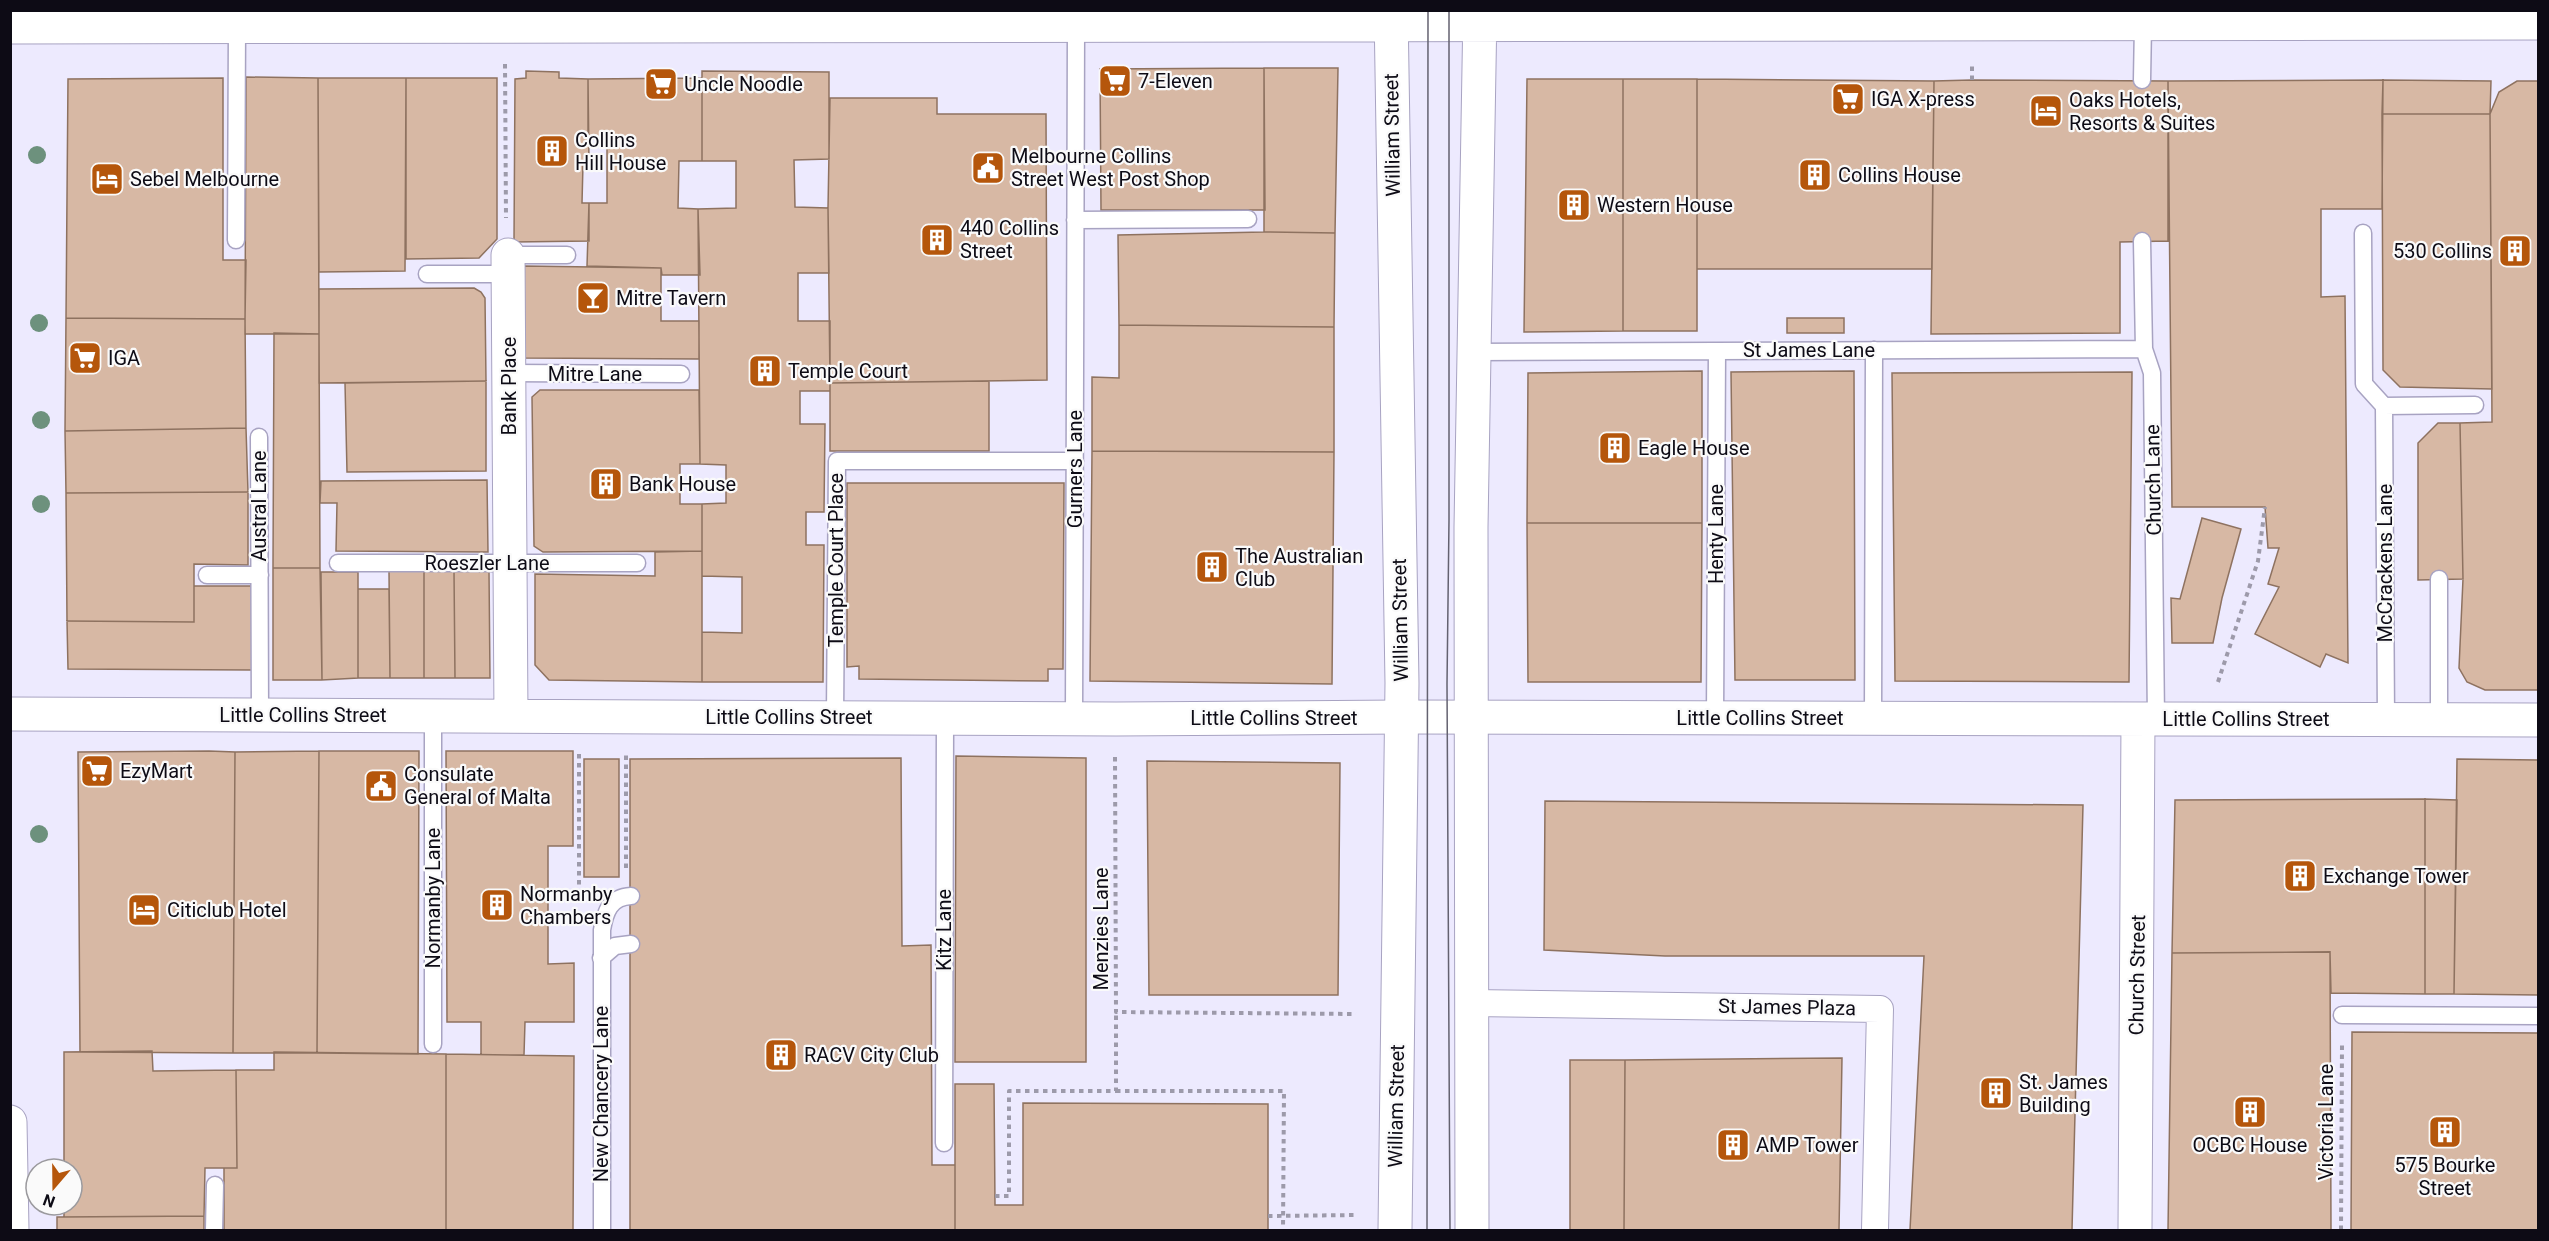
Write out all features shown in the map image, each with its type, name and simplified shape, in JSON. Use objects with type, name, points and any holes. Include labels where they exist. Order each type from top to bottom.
[{"type":"street","points":[[10,27],[1076,25],[1391,17],[2143,24],[2538,23]]},
{"type":"street","name":"William Street","points":[[1391,17],[1401,717],[1395,1230]]},
{"type":"street","points":[[1472,1230],[1471,718],[1479,17]]},
{"type":"street","name":"Bank Place","points":[[508,264],[511,716]]},
{"type":"street","name":"Little Collins Street","points":[[10,714],[2538,720]]},
{"type":"street","name":"Church Street","points":[[2135,1230],[2147,719]]},
{"type":"street","name":"St James Plaza","points":[[1472,1003],[1880,1009],[1875,1230]]},
{"type":"street","points":[[10,1122],[12,1230]]},
{"type":"lane","points":[[2142,81],[2143,24]]},
{"type":"lane","name":"Gurners Lane","points":[[1074,718],[1076,25]]},
{"type":"lane","points":[[236,240],[237,27]]},
{"type":"lane","points":[[1075,220],[1248,219]]},
{"type":"lane","points":[[2363,233],[2364,384],[2384,406],[2475,405]]},
{"type":"lane","name":"Church Lane","points":[[2142,242],[2144,349],[2152,373],[2147,719]]},
{"type":"lane","points":[[428,274],[567,255]]},
{"type":"lane","name":"St James Lane","points":[[1474,352],[2144,349]]},
{"type":"lane","points":[[1873,719],[1874,350]]},
{"type":"lane","name":"Henty Lane","points":[[1715,718],[1717,351]]},
{"type":"lane","name":"Mitre Lane","points":[[509,374],[681,374]]},
{"type":"lane","name":"McCrackens Lane","points":[[2384,406],[2386,720]]},
{"type":"lane","name":"Austral Lane","points":[[259,437],[260,715]]},
{"type":"lane","name":"Temple Court Place","points":[[835,717],[837,461],[1075,461]]},
{"type":"lane","name":"Roeszler Lane","points":[[338,563],[637,563]]},
{"type":"lane","name":"Austral Lane","points":[[207,575],[260,575]]},
{"type":"lane","points":[[2439,579],[2439,720]]},
{"type":"lane","name":"Normanby Lane","points":[[433,716],[433,1044]]},
{"type":"lane","name":"Kitz Lane","points":[[944,1143],[945,718]]},
{"type":"lane","name":"New Chancery Lane","points":[[602,1230],[602,930],[608,907],[615,901],[632,896]]},
{"type":"lane","points":[[601,958],[615,946],[631,944]]},
{"type":"lane","points":[[2342,1015],[2538,1016]]},
{"type":"lane","points":[[214,1230],[215,1185]]},
{"type":"path","points":[[505,56],[508,264]]},
{"type":"path","points":[[1972,61],[1972,80]]},
{"type":"path","points":[[2217,683],[2258,561],[2265,507]]},
{"type":"path","name":"Menzies Lane","points":[[1116,750],[1116,1012],[1356,1014]]},
{"type":"path","points":[[626,754],[626,878]]},
{"type":"path","points":[[1116,1012],[1116,1091]]},
{"type":"path","name":"Victoria Lane","points":[[2341,1230],[2342,1015]]},
{"type":"path","points":[[995,1196],[1009,1196],[1010,1091],[1284,1091],[1283,1230]]},
{"type":"path","points":[[1268,1216],[1356,1215]]},
{"type":"building","points":[[1264,68],[1338,68],[1335,233],[1264,232]]},
{"type":"building","points":[[1264,68],[1265,210],[1101,210],[1100,69]]},
{"type":"building","name":"Collins Hill House","points":[[526,71],[559,72],[559,78],[588,79],[589,163],[583,164],[582,203],[589,203],[589,241],[514,242],[515,79],[526,78]]},
{"type":"building","name":"Temple Court","points":[[702,71],[829,72],[829,159],[794,160],[795,207],[828,208],[829,273],[798,273],[798,321],[830,321],[830,391],[800,391],[800,424],[825,424],[824,512],[806,512],[806,545],[824,545],[823,682],[702,682],[702,632],[742,633],[742,577],[702,576],[702,504],[726,503],[726,465],[700,464],[698,209],[736,208],[736,161],[702,161]]},
{"type":"building","points":[[246,77],[318,78],[319,334],[245,334]]},
{"type":"building","points":[[223,78],[223,260],[246,260],[245,319],[66,318],[68,79]]},
{"type":"building","points":[[318,78],[406,78],[405,271],[319,272]]},
{"type":"building","points":[[406,78],[497,78],[497,239],[479,258],[406,259]]},
{"type":"building","points":[[702,78],[702,161],[679,161],[678,208],[698,209],[700,275],[662,275],[661,268],[587,266],[589,203],[607,203],[607,139],[588,139],[588,79]]},
{"type":"building","name":"Western House","points":[[1527,79],[1623,79],[1623,331],[1524,332]]},
{"type":"building","points":[[1623,79],[1697,79],[1697,331],[1623,331]]},
{"type":"building","name":"Collins House","points":[[1697,79],[1934,81],[1932,269],[1697,269]]},
{"type":"building","points":[[2383,80],[2382,209],[2321,209],[2321,297],[2345,296],[2348,663],[2326,654],[2320,667],[2255,634],[2279,587],[2268,584],[2279,548],[2268,548],[2265,507],[2172,507],[2168,81]]},
{"type":"building","points":[[2383,80],[2491,81],[2490,114],[2382,114]]},
{"type":"building","points":[[1934,81],[2168,81],[2168,241],[2120,242],[2120,333],[1931,334]]},
{"type":"building","name":"530 Collins","points":[[2517,81],[2538,81],[2538,690],[2485,690],[2467,682],[2459,668],[2463,579],[2460,423],[2492,422],[2490,114],[2499,92]]},
{"type":"building","name":"440 Collins Street","points":[[830,98],[937,98],[937,114],[1046,114],[1047,380],[830,383],[828,208]]},
{"type":"building","points":[[2382,114],[2490,114],[2492,389],[2400,387],[2383,370]]},
{"type":"building","points":[[1335,233],[1334,327],[1119,325],[1118,235]]},
{"type":"building","name":"Mitre Tavern","points":[[524,266],[661,268],[661,321],[699,321],[699,359],[525,358]]},
{"type":"building","points":[[474,288],[485,298],[486,381],[319,383],[319,289]]},
{"type":"building","points":[[66,318],[245,319],[246,428],[65,431]]},
{"type":"building","points":[[1787,318],[1844,318],[1844,333],[1787,333]]},
{"type":"building","points":[[1119,325],[1334,327],[1334,452],[1092,451],[1092,377],[1119,378]]},
{"type":"building","points":[[274,333],[319,334],[320,568],[273,568]]},
{"type":"building","name":"Eagle House","points":[[1702,371],[1702,523],[1527,523],[1528,373]]},
{"type":"building","points":[[1854,371],[1855,680],[1735,680],[1731,372]]},
{"type":"building","points":[[2132,372],[2129,682],[1895,681],[1892,373]]},
{"type":"building","points":[[486,381],[486,471],[347,472],[345,383]]},
{"type":"building","points":[[989,381],[989,451],[830,451],[830,383]]},
{"type":"building","name":"Bank House","points":[[540,390],[699,390],[700,464],[680,464],[680,504],[702,504],[702,551],[543,552],[534,546],[532,397]]},
{"type":"building","points":[[2438,423],[2460,423],[2463,579],[2418,580],[2418,443]]},
{"type":"building","points":[[246,428],[248,492],[66,493],[65,431]]},
{"type":"building","name":"The Australian Club","points":[[1092,451],[1334,452],[1332,684],[1090,681]]},
{"type":"building","points":[[487,480],[488,552],[336,551],[337,503],[320,503],[321,481]]},
{"type":"building","points":[[847,483],[1064,483],[1063,669],[1048,669],[1048,681],[859,679],[859,666],[847,667]]},
{"type":"building","points":[[248,492],[248,565],[194,564],[194,622],[67,621],[66,493]]},
{"type":"building","points":[[2202,518],[2241,529],[2222,598],[2213,643],[2172,643],[2171,598],[2180,599]]},
{"type":"building","points":[[1527,523],[1702,523],[1701,682],[1528,682]]},
{"type":"building","points":[[702,551],[702,682],[549,680],[535,665],[535,574],[655,576],[655,552]]},
{"type":"building","points":[[273,568],[320,568],[322,680],[273,680]]},
{"type":"building","points":[[389,571],[424,571],[424,678],[390,678]]},
{"type":"building","points":[[424,571],[454,571],[455,678],[424,678]]},
{"type":"building","points":[[454,571],[489,571],[490,678],[455,678]]},
{"type":"building","points":[[321,572],[358,572],[358,678],[322,680]]},
{"type":"building","points":[[194,586],[252,586],[252,670],[68,669],[67,621],[194,622]]},
{"type":"building","points":[[358,589],[389,589],[390,678],[358,678]]},
{"type":"building","points":[[319,751],[419,751],[418,1054],[317,1053]]},
{"type":"building","points":[[319,751],[317,1053],[233,1053],[235,752]]},
{"type":"building","name":"Normanby Chambers","points":[[446,751],[573,751],[573,846],[548,846],[548,964],[574,963],[574,1022],[525,1022],[524,1055],[481,1055],[481,1022],[447,1022]]},
{"type":"building","points":[[78,752],[235,752],[233,1053],[80,1052]]},
{"type":"building","points":[[956,756],[1086,758],[1086,1062],[955,1062]]},
{"type":"building","name":"RACV City Club","points":[[901,758],[902,946],[931,945],[932,1165],[955,1165],[955,1230],[630,1230],[630,759]]},
{"type":"building","points":[[584,759],[619,759],[619,877],[584,877]]},
{"type":"building","points":[[2457,759],[2538,760],[2538,995],[2454,994]]},
{"type":"building","points":[[1147,761],[1340,763],[1338,995],[1149,995]]},
{"type":"building","name":"Exchange Tower","points":[[2425,799],[2425,994],[2331,993],[2330,952],[2172,953],[2175,800]]},
{"type":"building","points":[[2425,799],[2457,800],[2454,994],[2425,994]]},
{"type":"building","name":"St. James Building","points":[[1545,801],[2083,805],[2072,1230],[1910,1230],[1924,956],[1665,956],[1544,950]]},
{"type":"building","name":"OCBC House","points":[[2330,952],[2331,1230],[2168,1230],[2172,953]]},
{"type":"building","name":"575 Bourke Street","points":[[2352,1032],[2538,1033],[2538,1230],[2351,1230]]},
{"type":"building","points":[[152,1051],[153,1071],[236,1070],[237,1168],[205,1168],[204,1216],[84,1217],[84,1157],[64,1157],[64,1052]]},
{"type":"building","points":[[274,1052],[446,1054],[446,1230],[224,1230],[224,1168],[237,1168],[236,1070],[274,1070]]},
{"type":"building","points":[[446,1054],[574,1056],[573,1230],[446,1230]]},
{"type":"building","name":"AMP Tower","points":[[1842,1058],[1839,1230],[1624,1230],[1625,1060]]},
{"type":"building","points":[[1570,1060],[1625,1060],[1624,1230],[1570,1230]]},
{"type":"building","points":[[955,1084],[994,1084],[995,1205],[1023,1205],[1023,1103],[1268,1104],[1268,1230],[955,1230]]},
{"type":"building","points":[[204,1216],[204,1230],[57,1230],[57,1217]]},
{"type":"tram line","points":[[1427,1230],[1428,10]]},
{"type":"tram line","points":[[1449,10],[1447,684],[1450,1230]]},
{"type":"place","name":"7-Eleven","points":[[1115,81]]},
{"type":"place","name":"Uncle Noodle","points":[[661,84]]},
{"type":"place","name":"IGA X-press","points":[[1848,99]]},
{"type":"place","name":"Oaks Hotels, Resorts & Suites","points":[[2046,111]]},
{"type":"place","name":"Collins Hill House","points":[[552,151]]},
{"type":"place","name":"Melbourne Collins Street West Post Shop","points":[[988,168]]},
{"type":"place","name":"Collins House","points":[[1815,175]]},
{"type":"place","name":"Sebel Melbourne","points":[[107,179]]},
{"type":"place","name":"Western House","points":[[1574,205]]},
{"type":"place","name":"440 Collins Street","points":[[937,240]]},
{"type":"place","name":"530 Collins","points":[[2515,251]]},
{"type":"place","name":"Mitre Tavern","points":[[593,298]]},
{"type":"place","name":"IGA","points":[[85,358]]},
{"type":"place","name":"Temple Court","points":[[765,371]]},
{"type":"place","name":"Eagle House","points":[[1615,448]]},
{"type":"place","name":"Bank House","points":[[606,484]]},
{"type":"place","name":"The Australian Club","points":[[1212,567]]},
{"type":"place","name":"EzyMart","points":[[97,771]]},
{"type":"place","name":"Consulate General of Malta","points":[[381,786]]},
{"type":"place","name":"Exchange Tower","points":[[2300,876]]},
{"type":"place","name":"Normanby Chambers","points":[[497,905]]},
{"type":"place","name":"Citiclub Hotel","points":[[144,910]]},
{"type":"place","name":"RACV City Club","points":[[781,1055]]},
{"type":"place","name":"St. James Building","points":[[1996,1093]]},
{"type":"place","name":"OCBC House","points":[[2250,1112]]},
{"type":"place","name":"575 Bourke Street","points":[[2445,1132]]},
{"type":"place","name":"AMP Tower","points":[[1733,1145]]}]
